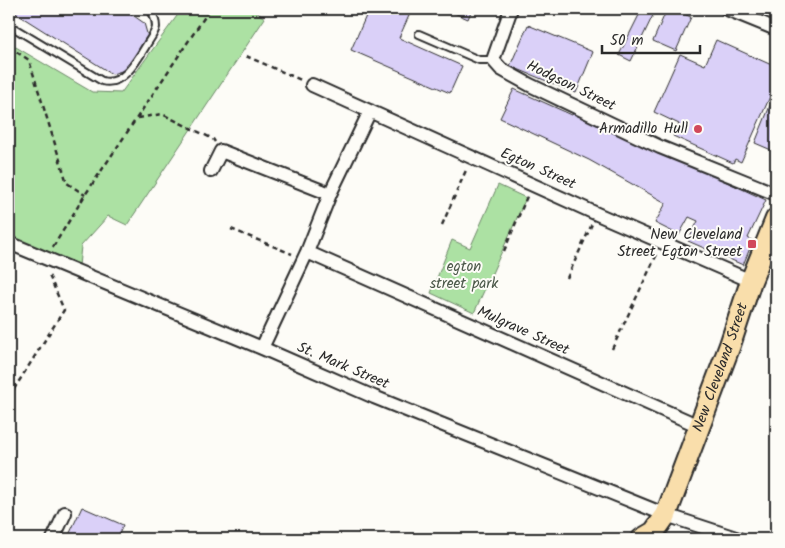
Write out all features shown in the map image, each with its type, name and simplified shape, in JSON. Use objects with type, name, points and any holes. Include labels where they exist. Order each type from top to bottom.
[{"type":"main road","name":"New Cleveland Street","points":[[642,539],[654,532],[666,515],[776,220]]},
{"type":"street","points":[[493,60],[511,9]]},
{"type":"street","points":[[727,9],[776,30]]},
{"type":"street","name":"Hodgson Street","points":[[493,60],[501,69],[530,85],[660,147],[776,194]]},
{"type":"street","name":"Egton Street","points":[[312,85],[597,214],[752,281]]},
{"type":"street","points":[[262,348],[305,256],[330,194],[370,111]]},
{"type":"street","points":[[211,171],[221,151],[330,194]]},
{"type":"street","name":"St. Mark Street","points":[[9,246],[46,259],[262,348],[374,397],[666,515],[707,534],[739,539]]},
{"type":"street","name":"Mulgrave Street","points":[[305,256],[699,426]]},
{"type":"street","points":[[53,539],[65,514]]},
{"type":"lane","points":[[9,25],[107,83],[119,78],[130,70],[154,32],[156,22],[150,9]]},
{"type":"lane","points":[[419,34],[479,60],[493,60]]},
{"type":"path","points":[[9,397],[64,310],[46,269],[46,259],[85,195],[210,9]]},
{"type":"path","points":[[9,47],[29,60],[68,183],[85,195]]},
{"type":"path","points":[[246,56],[312,85]]},
{"type":"path","points":[[136,119],[162,114],[213,139],[221,151]]},
{"type":"path","points":[[442,225],[472,158]]},
{"type":"path","points":[[504,250],[533,184]]},
{"type":"path","points":[[567,278],[597,214]]},
{"type":"path","points":[[230,229],[305,256]]},
{"type":"path","points":[[612,349],[663,241]]},
{"type":"green space","points":[[182,9],[251,9],[265,18],[127,225],[108,216],[81,246],[78,276],[9,246],[9,43],[92,92],[121,93]]},
{"type":"green space","name":"egton street park","points":[[498,185],[526,198],[474,313],[431,293],[452,240],[470,248]]},
{"type":"building","points":[[9,9],[124,9],[144,23],[148,37],[128,69],[112,74]]},
{"type":"building","points":[[369,9],[412,9],[399,38],[462,66],[450,93],[351,50]]},
{"type":"building","points":[[445,9],[472,9],[468,19]]},
{"type":"building","points":[[642,9],[656,9],[631,61],[619,55]]},
{"type":"building","points":[[667,9],[672,9],[691,17],[676,51],[653,41]]},
{"type":"building","points":[[528,25],[593,52],[576,93],[510,66]]},
{"type":"building","points":[[716,40],[776,67],[776,83],[741,162],[735,159],[733,163],[673,136],[679,124],[654,112],[680,54],[705,65]]},
{"type":"building","points":[[514,89],[572,115],[574,112],[766,200],[748,238],[753,241],[743,265],[688,241],[698,221],[689,217],[679,235],[655,223],[666,203],[589,160],[500,118]]},
{"type":"building","points":[[776,91],[776,152],[755,143]]},
{"type":"building","points":[[82,507],[123,525],[117,539],[78,539],[69,535]]},
{"type":"place","name":"Armadillo Hull","points":[[698,129]]},
{"type":"place","name":"New Cleveland Street Egton Street","points":[[752,244]]}]
